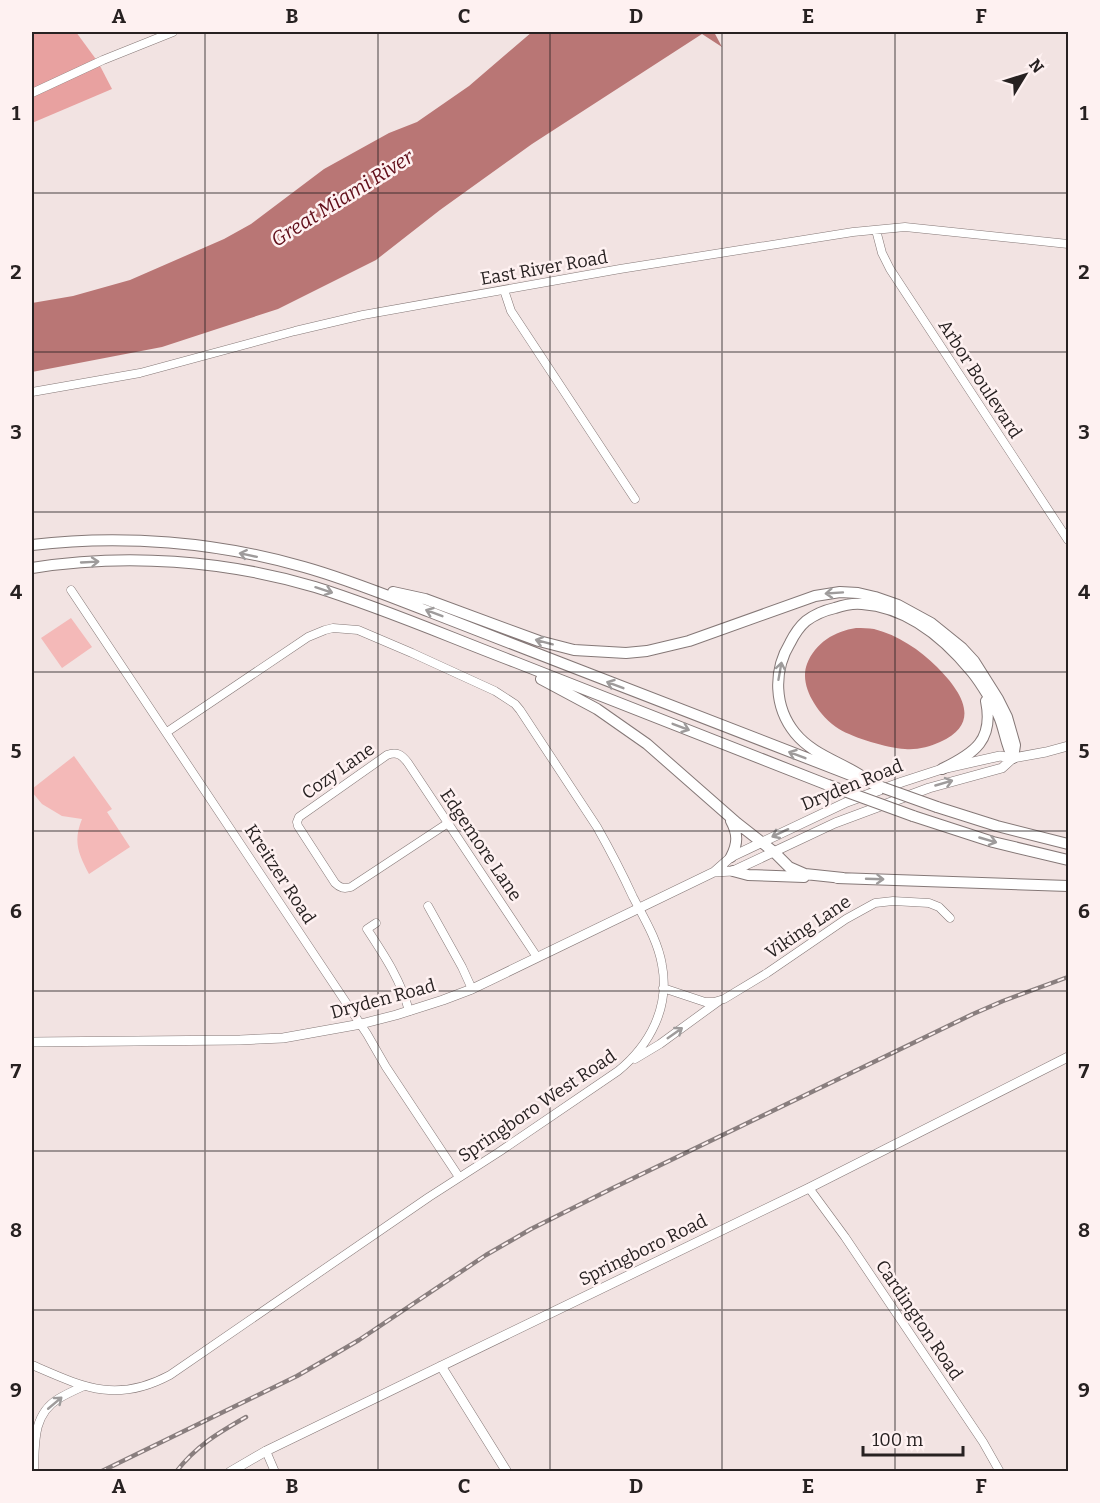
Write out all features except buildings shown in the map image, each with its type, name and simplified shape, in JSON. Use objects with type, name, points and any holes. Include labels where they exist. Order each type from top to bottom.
[{"type":"highway","points":[[32,544],[82,540],[133,540],[233,551],[304,567],[360,585],[884,788],[998,826],[1068,844]]},
{"type":"highway","points":[[32,568],[126,560],[187,563],[246,571],[313,587],[490,652],[828,785],[913,816],[993,842],[1068,860]]},
{"type":"highway","points":[[360,585],[424,599],[539,641],[574,650],[626,653],[647,651],[689,641],[822,594],[858,593],[875,597],[898,604],[931,622],[974,661],[998,699],[1006,717],[1015,745],[1013,758]]},
{"type":"highway","points":[[855,775],[811,748],[795,732],[784,713],[778,684],[779,668],[788,646],[806,621],[827,610],[846,605],[861,604],[898,613],[923,626],[939,638],[974,674],[1000,718],[1013,758]]},
{"type":"highway","points":[[490,652],[597,709],[647,744],[774,852],[785,864],[799,872],[843,878]]},
{"type":"highway","points":[[942,768],[967,756],[982,740],[988,727],[989,715],[983,689]]},
{"type":"highway","points":[[722,809],[736,834],[736,846],[731,856]]},
{"type":"highway","points":[[732,871],[748,875],[1068,886]]},
{"type":"main road","name":"Dryden Road","points":[[32,1042],[283,1038],[361,1024],[409,1011],[472,989],[714,872],[731,856],[847,802],[942,768],[1000,756],[1013,758],[1068,746]]},
{"type":"main road","name":"Dryden Road","points":[[714,872],[732,871],[835,824],[929,788],[1002,768],[1013,758]]},
{"type":"main road","name":"Springboro Road","points":[[230,1472],[266,1451],[809,1188],[1068,1056]]},
{"type":"main road","points":[[441,1366],[507,1472]]},
{"type":"street","points":[[32,93],[103,60],[173,32]]},
{"type":"street","name":"East River Road","points":[[32,392],[140,373],[330,322],[620,269],[896,227],[1068,244]]},
{"type":"street","name":"Arbor Boulevard","points":[[876,230],[882,253],[890,269],[1068,540]]},
{"type":"street","points":[[504,290],[512,311],[635,499]]},
{"type":"street","name":"Kreitzer Road","points":[[71,590],[361,1024],[459,1177]]},
{"type":"street","name":"Springboro West Road","points":[[32,1365],[100,1390],[127,1390],[147,1385],[170,1375],[628,1062],[643,1047],[656,1024],[662,1004],[662,963],[653,937],[597,827],[520,710],[495,691],[358,630],[333,628],[308,637],[167,732]]},
{"type":"street","name":"Cozy Lane","points":[[397,753],[387,754],[298,819],[297,826],[335,883],[338,886],[351,887],[448,823]]},
{"type":"street","name":"Edgemore Lane","points":[[397,753],[408,763],[537,957]]},
{"type":"street","name":"Viking Lane","points":[[628,1062],[660,1044],[720,1001],[767,973],[849,917],[875,903],[893,901],[929,903],[939,907],[950,918]]},
{"type":"street","points":[[428,906],[472,989]]},
{"type":"street","points":[[376,923],[367,929],[395,974],[409,1011]]},
{"type":"street","points":[[663,988],[705,1002],[720,1001]]},
{"type":"street","name":"Cardington Road","points":[[809,1188],[905,1325],[983,1442],[1000,1472]]},
{"type":"street","points":[[34,1472],[35,1436],[41,1416],[57,1399],[84,1386]]},
{"type":"street","points":[[266,1451],[275,1472]]},
{"type":"shaded area","points":[[32,32],[76,32],[98,62],[112,89],[32,123]]},
{"type":"shaded area","points":[[71,618],[92,647],[62,668],[41,638]]},
{"type":"shaded area","points":[[74,756],[112,809],[107,812],[130,847],[89,874],[77,841],[82,819],[62,816],[42,804],[32,792],[32,789]]},
{"type":"water","name":"Great Miami River","points":[[532,32],[714,32],[722,47],[702,34],[532,144],[440,210],[376,260],[278,309],[162,347],[32,372],[32,303],[73,296],[130,280],[224,239],[251,224],[324,169],[389,133],[417,122],[469,86]]},
{"type":"water","points":[[856,628],[874,629],[900,639],[923,655],[946,676],[964,706],[961,726],[953,734],[927,747],[898,748],[853,736],[825,718],[807,689],[805,674],[807,664],[820,644],[833,635]]},
{"type":"railway","points":[[100,1472],[297,1376],[359,1340],[486,1255],[531,1229],[973,1014],[1068,977]]},
{"type":"railway","points":[[176,1472],[208,1441],[246,1417]]}]
